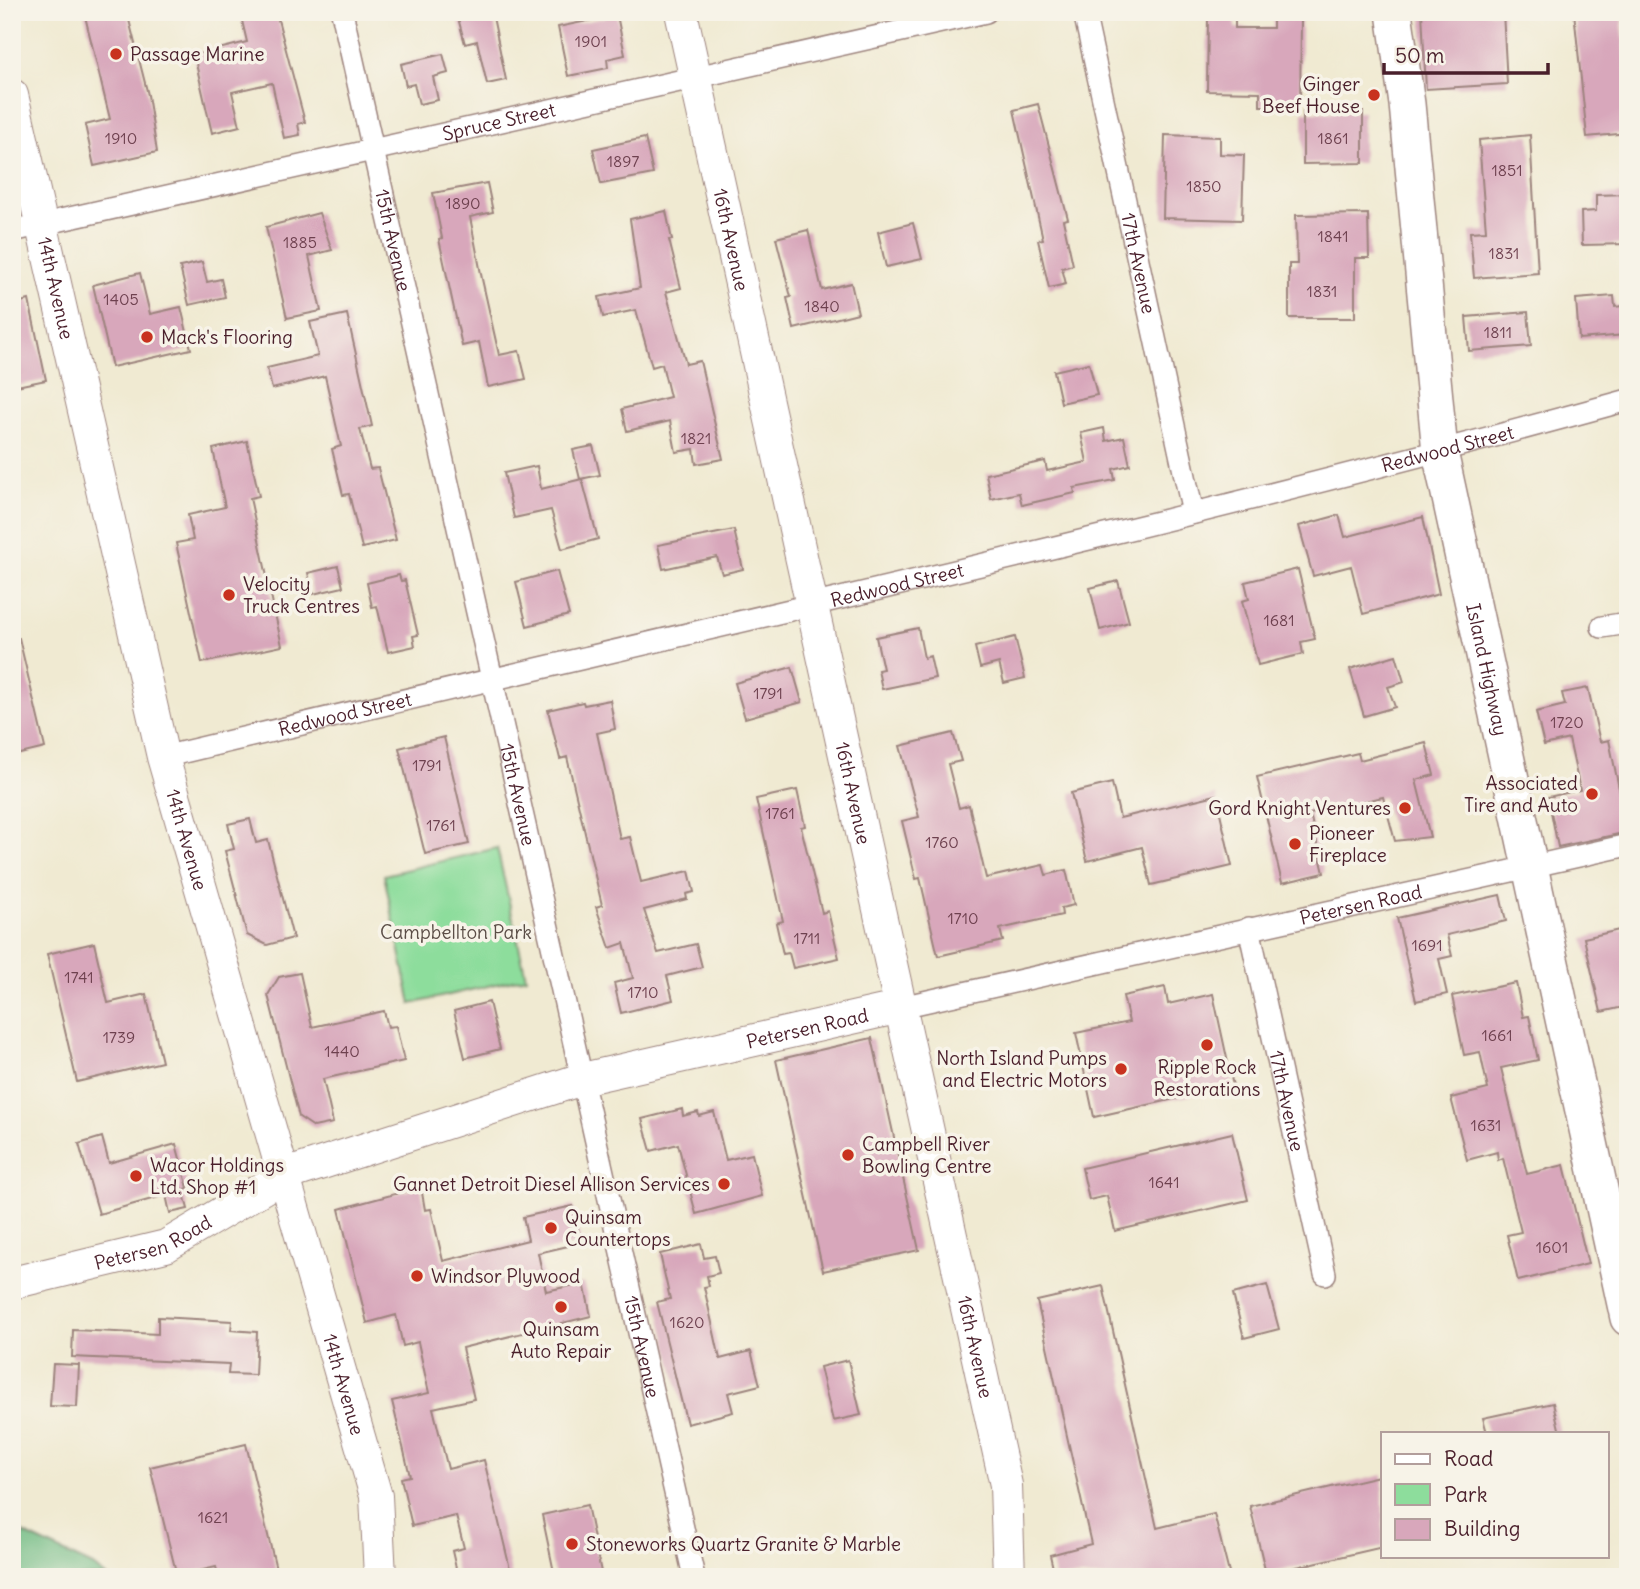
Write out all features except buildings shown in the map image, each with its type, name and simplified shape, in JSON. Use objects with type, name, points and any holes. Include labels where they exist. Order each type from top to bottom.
[{"type":"main road","name":"Island Highway","points":[[1394,12],[1407,104],[1440,452],[1527,866],[1628,1318]]},
{"type":"street","name":"15th Avenue","points":[[342,12],[694,1577]]},
{"type":"street","name":"16th Avenue","points":[[681,12],[1006,1485],[1009,1577]]},
{"type":"street","name":"Spruce Street","points":[[27,228],[986,12]]},
{"type":"street","name":"17th Avenue","points":[[1084,12],[1193,513]]},
{"type":"street","name":"14th Avenue","points":[[12,95],[27,228],[163,757],[376,1496],[380,1577]]},
{"type":"street","name":"Redwood Street","points":[[163,757],[1193,513],[1440,452],[1628,400]]},
{"type":"street","points":[[1602,627],[1628,624]]},
{"type":"street","name":"Petersen Road","points":[[12,1283],[166,1246],[285,1175],[582,1079],[1628,845]]},
{"type":"street","name":"17th Avenue","points":[[1248,928],[1325,1274]]},
{"type":"green space","name":"Campbellton Park","points":[[497,848],[526,977],[411,1004],[384,875]]},
{"type":"green space","points":[[12,1528],[93,1566],[107,1577],[12,1577]]},
{"type":"place","name":"Passage Marine","points":[[116,54]]},
{"type":"place","name":"Ginger Beef House","points":[[1374,95]]},
{"type":"place","name":"Mack's Flooring","points":[[147,337]]},
{"type":"place","name":"Velocity Truck Centres","points":[[229,595]]},
{"type":"place","name":"Associated Tire and Auto","points":[[1592,794]]},
{"type":"place","name":"Gord Knight Ventures","points":[[1405,808]]},
{"type":"place","name":"Pioneer Fireplace","points":[[1295,844]]},
{"type":"place","name":"Ripple Rock Restorations","points":[[1207,1045]]},
{"type":"place","name":"North Island Pumps and Electric Motors","points":[[1121,1069]]},
{"type":"place","name":"Campbell River Bowling Centre","points":[[848,1155]]},
{"type":"place","name":"Wacor Holdings Ltd. Shop #1","points":[[136,1176]]},
{"type":"place","name":"Gannet Detroit Diesel Allison Services","points":[[724,1184]]},
{"type":"place","name":"Quinsam Countertops","points":[[551,1228]]},
{"type":"place","name":"Windsor Plywood","points":[[417,1276]]},
{"type":"place","name":"Quinsam Auto Repair","points":[[561,1307]]},
{"type":"place","name":"Stoneworks Quartz Granite & Marble","points":[[572,1544]]}]
